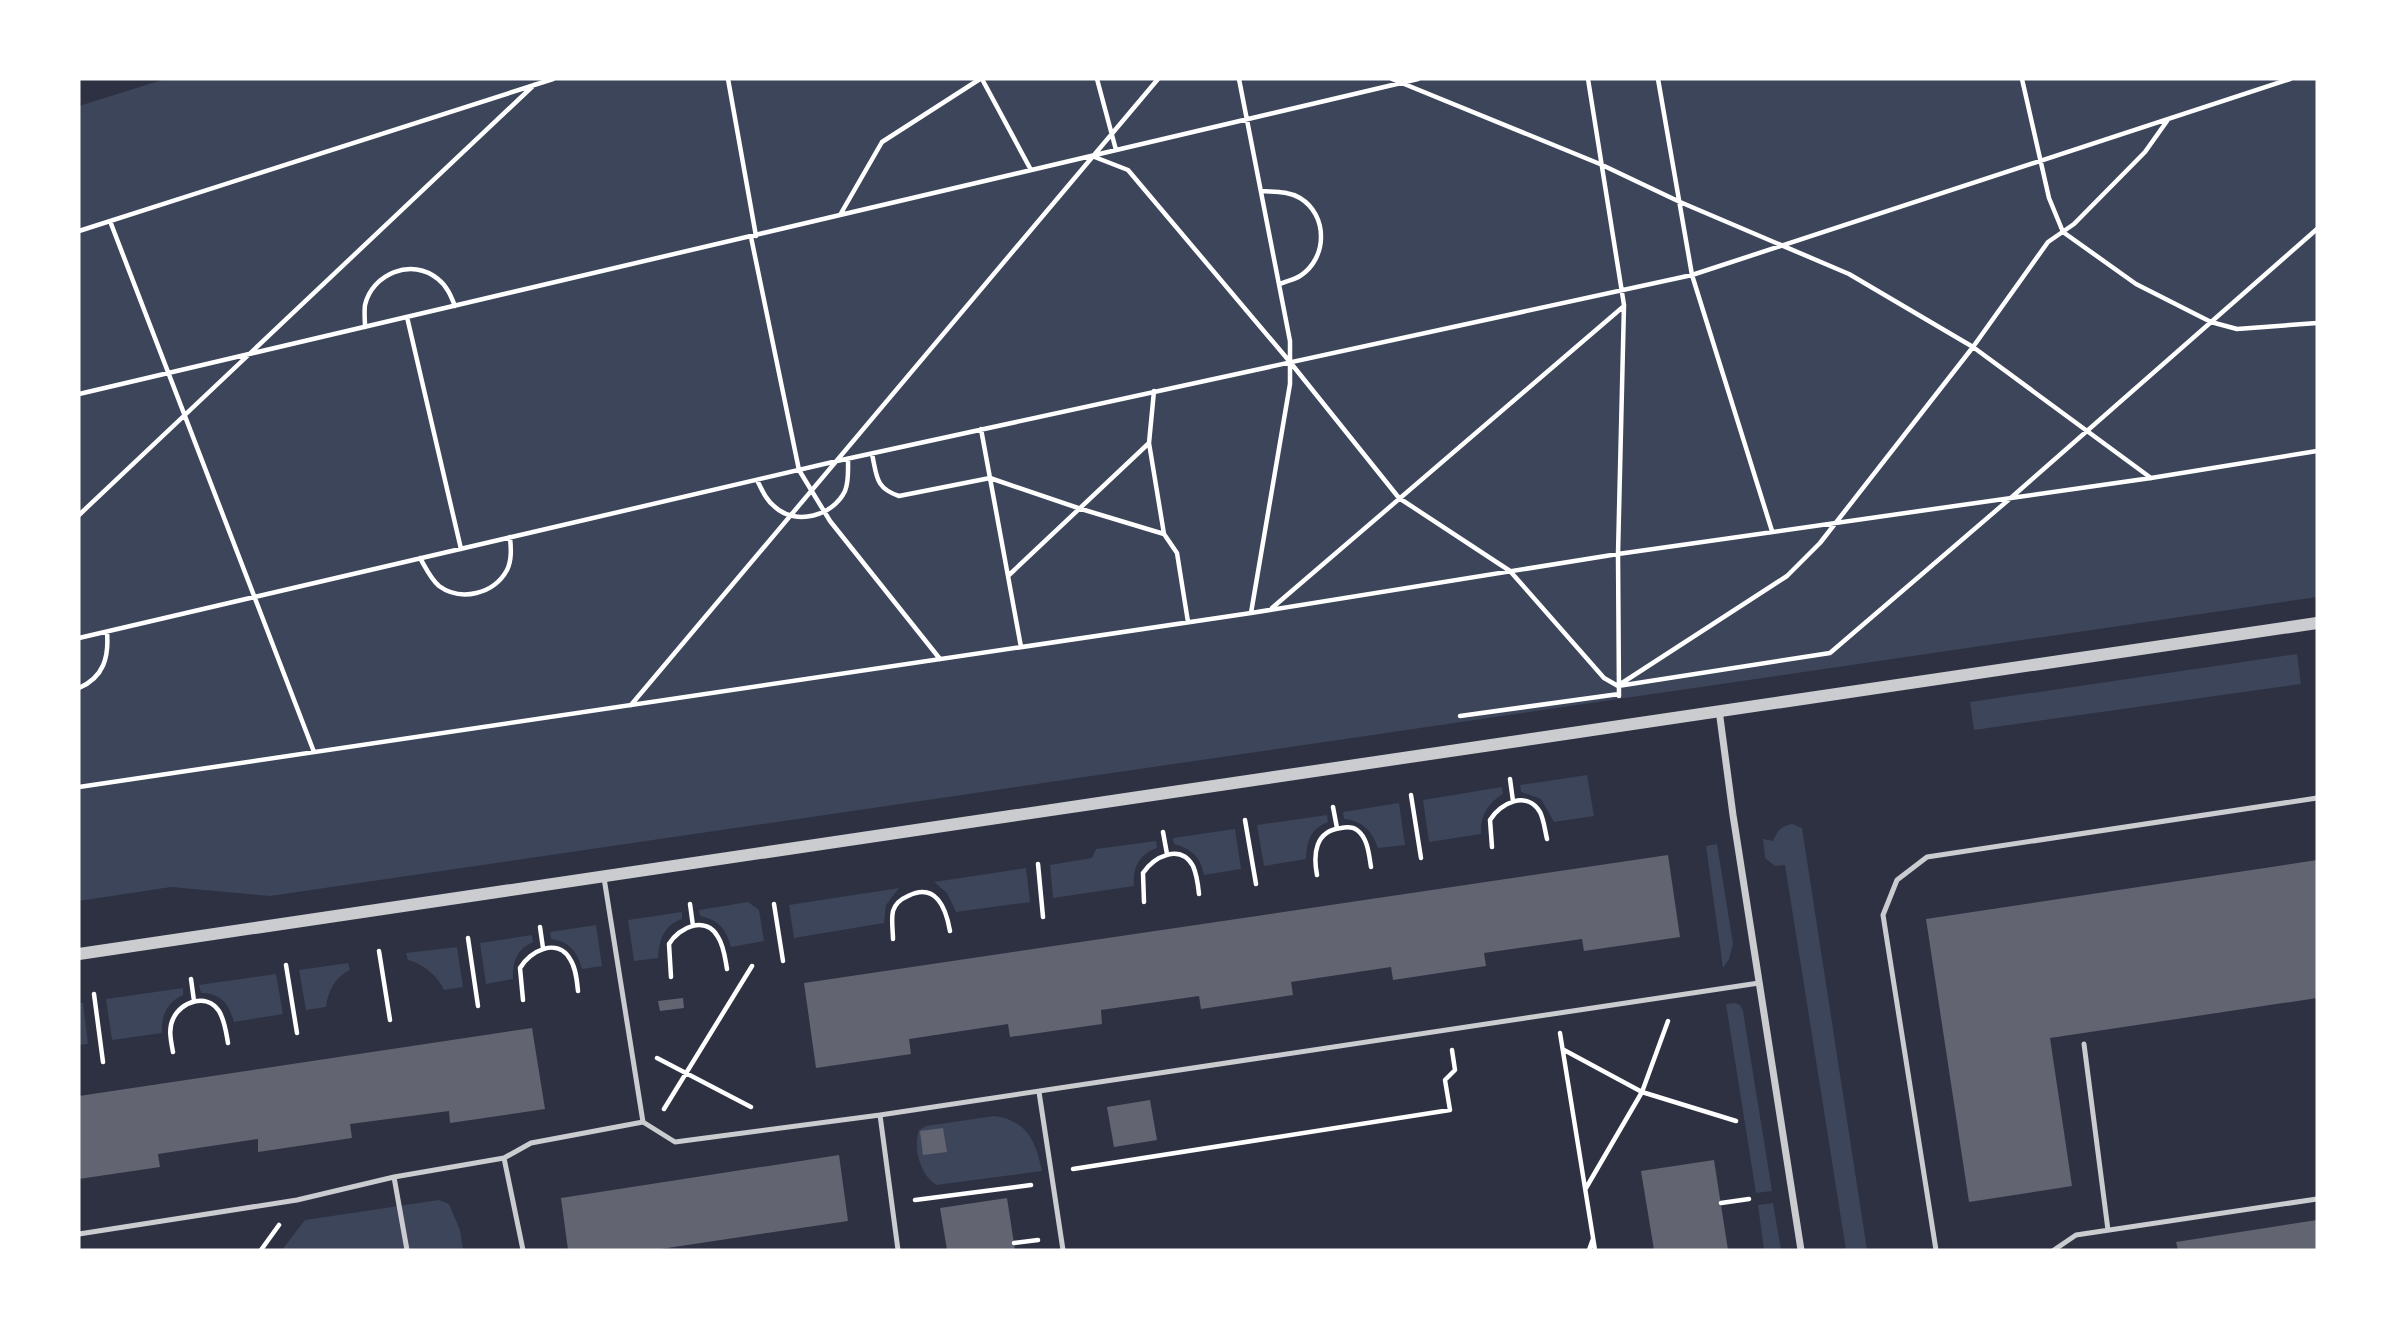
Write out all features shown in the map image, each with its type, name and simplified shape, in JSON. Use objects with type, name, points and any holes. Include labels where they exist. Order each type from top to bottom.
[{"type":"street","points":[[79,954],[2317,623]]},
{"type":"street","points":[[1719,710],[1801,1250]]},
{"type":"lane","points":[[1936,1250],[1883,915],[1897,880],[1927,857],[2317,798]]},
{"type":"lane","points":[[604,878],[643,1122]]},
{"type":"lane","points":[[79,1234],[297,1200],[394,1177],[505,1158],[531,1143],[643,1122],[675,1142],[1039,1092],[1759,983]]},
{"type":"lane","points":[[2084,1044],[2108,1230]]},
{"type":"lane","points":[[1039,1092],[1063,1250]]},
{"type":"lane","points":[[880,1115],[898,1250]]},
{"type":"lane","points":[[505,1158],[523,1250]]},
{"type":"lane","points":[[394,1177],[407,1250]]},
{"type":"lane","points":[[2053,1250],[2076,1235],[2317,1199]]},
{"type":"path","points":[[79,231],[553,79]]},
{"type":"path","points":[[728,79],[754,237],[799,470],[824,512],[940,659]]},
{"type":"path","points":[[840,216],[882,142],[981,79],[1031,170]]},
{"type":"path","points":[[1097,79],[1116,150]]},
{"type":"path","points":[[630,706],[1158,79]]},
{"type":"path","points":[[1239,79],[1290,341],[1290,384],[1251,613]]},
{"type":"path","points":[[1392,79],[1600,164],[1680,202],[1849,274],[1973,347],[2151,478]]},
{"type":"path","points":[[79,394],[1418,79]]},
{"type":"path","points":[[1460,716],[1619,695],[1618,554],[1624,305],[1588,79]]},
{"type":"path","points":[[1658,79],[1692,275],[1772,531]]},
{"type":"path","points":[[2022,79],[2049,198],[2063,232],[2136,285],[2211,322],[2237,329],[2317,323]]},
{"type":"path","points":[[79,638],[838,461],[1692,275],[2290,79]]},
{"type":"path","points":[[79,515],[534,85]]},
{"type":"path","points":[[1618,686],[1787,576],[1820,543],[1973,347],[2049,242],[2074,224],[2145,152],[2168,120]]},
{"type":"path","points":[[1092,156],[1128,170],[1290,362],[1399,498],[1510,571],[1604,678],[1618,686],[1830,653],[2317,229]]},
{"type":"path","points":[[1262,191],[1286,192],[1300,198],[1312,208],[1322,237],[1319,253],[1311,266],[1299,276],[1280,284]]},
{"type":"path","points":[[110,221],[314,752]]},
{"type":"path","points":[[365,327],[364,307],[369,293],[379,280],[392,272],[407,269],[423,271],[437,278],[448,289],[456,306]]},
{"type":"path","points":[[1270,610],[1624,305]]},
{"type":"path","points":[[407,317],[461,549]]},
{"type":"path","points":[[1154,391],[1149,443],[1164,534],[1177,553],[1188,622]]},
{"type":"path","points":[[981,429],[1021,647]]},
{"type":"path","points":[[1008,576],[1149,443]]},
{"type":"path","points":[[79,787],[1251,613],[1836,521],[2151,478],[2317,451]]},
{"type":"path","points":[[872,454],[879,484],[887,492],[900,496],[990,478],[1164,534]]},
{"type":"path","points":[[757,480],[766,498],[777,510],[807,517],[824,512],[835,505],[844,492],[849,477],[848,459]]},
{"type":"path","points":[[420,558],[429,576],[441,587],[454,593],[470,595],[485,591],[498,582],[507,569],[512,555],[510,537]]},
{"type":"path","points":[[79,688],[95,678],[104,666],[108,651],[107,632]]},
{"type":"path","points":[[1510,779],[1513,801]]},
{"type":"path","points":[[1411,794],[1421,858]]},
{"type":"path","points":[[1492,848],[1490,820],[1502,805],[1513,801],[1534,805],[1540,813],[1547,839]]},
{"type":"path","points":[[1333,807],[1337,828]]},
{"type":"path","points":[[1245,820],[1256,884]]},
{"type":"path","points":[[1317,875],[1314,859],[1316,847],[1320,839],[1337,828],[1357,830],[1364,838],[1371,867]]},
{"type":"path","points":[[1163,832],[1167,854]]},
{"type":"path","points":[[1144,902],[1143,873],[1157,857],[1167,854],[1178,854],[1188,859],[1196,876],[1199,894]]},
{"type":"path","points":[[1038,864],[1043,917]]},
{"type":"path","points":[[917,882],[918,892]]},
{"type":"path","points":[[893,939],[893,912],[898,902],[918,892],[930,893],[943,905],[950,931]]},
{"type":"path","points":[[690,904],[693,926]]},
{"type":"path","points":[[774,904],[782,961]]},
{"type":"path","points":[[671,977],[669,944],[681,929],[693,926],[703,925],[713,929],[719,938],[727,969]]},
{"type":"path","points":[[540,927],[543,948]]},
{"type":"path","points":[[468,938],[478,1006]]},
{"type":"path","points":[[523,1000],[520,968],[533,952],[543,948],[555,948],[565,952],[571,959],[578,992]]},
{"type":"path","points":[[379,951],[390,1020]]},
{"type":"path","points":[[286,965],[297,1033]]},
{"type":"path","points":[[652,1127],[752,965]]},
{"type":"path","points":[[191,979],[194,1001]]},
{"type":"path","points":[[94,994],[103,1062]]},
{"type":"path","points":[[1585,1189],[1642,1092],[1677,995]]},
{"type":"path","points":[[173,1052],[170,1032],[172,1020],[183,1006],[194,1001],[205,1001],[215,1006],[224,1023],[228,1043]]},
{"type":"path","points":[[1557,1013],[1595,1250]]},
{"type":"path","points":[[1051,1173],[1450,1110],[1445,1080],[1455,1070],[1450,1030]]},
{"type":"path","points":[[630,1046],[686,1072],[788,1127]]},
{"type":"path","points":[[1563,1050],[1642,1092],[1736,1121]]},
{"type":"path","points":[[892,1203],[1053,1182]]},
{"type":"path","points":[[1721,1203],[1749,1199]]},
{"type":"path","points":[[1589,1250],[1593,1239]]},
{"type":"shaded area","points":[[165,79],[2317,79],[2317,597],[270,896],[171,887],[79,901],[79,106]]},
{"type":"shaded area","points":[[2297,654],[2301,684],[1974,730],[1970,702]]},
{"type":"shaded area","points":[[1587,775],[1594,816],[1554,822],[1541,799],[1521,792],[1520,785]]},
{"type":"shaded area","points":[[1502,787],[1503,794],[1489,806],[1484,816],[1481,834],[1429,842],[1423,800]]},
{"type":"shaded area","points":[[1399,803],[1405,845],[1378,848],[1366,828],[1344,819],[1343,812]]},
{"type":"shaded area","points":[[1327,815],[1328,822],[1317,828],[1311,836],[1306,859],[1264,866],[1257,825]]},
{"type":"shaded area","points":[[1792,824],[1802,828],[1867,1250],[1846,1250],[1785,865],[1775,866],[1765,858],[1763,839],[1773,841],[1780,829]]},
{"type":"shaded area","points":[[1235,829],[1241,869],[1204,875],[1195,855],[1174,844],[1173,838]]},
{"type":"shaded area","points":[[1156,841],[1157,848],[1138,862],[1134,873],[1134,886],[1053,898],[1050,865],[1092,858],[1096,849]]},
{"type":"shaded area","points":[[1717,844],[1733,944],[1723,968],[1706,846]]},
{"type":"shaded area","points":[[1026,868],[1030,902],[956,912],[947,893],[934,882]]},
{"type":"shaded area","points":[[899,888],[886,905],[884,923],[794,938],[789,905]]},
{"type":"shaded area","points":[[748,902],[759,910],[764,941],[731,947],[721,926],[700,916],[699,910]]},
{"type":"shaded area","points":[[682,912],[682,919],[671,925],[664,934],[658,958],[634,961],[628,920]]},
{"type":"shaded area","points":[[596,925],[602,966],[582,969],[572,948],[551,939],[550,932]]},
{"type":"shaded area","points":[[532,935],[533,942],[523,948],[517,957],[513,967],[513,979],[486,984],[480,943]]},
{"type":"shaded area","points":[[457,947],[463,987],[444,990],[429,971],[408,960],[406,953]]},
{"type":"shaded area","points":[[348,963],[350,970],[340,976],[333,985],[326,1007],[306,1010],[299,970]]},
{"type":"shaded area","points":[[276,974],[283,1014],[234,1022],[223,1001],[214,995],[201,993],[199,985]]},
{"type":"shaded area","points":[[183,988],[183,995],[166,1010],[162,1033],[112,1040],[106,999]]},
{"type":"shaded area","points":[[79,1003],[83,1003],[88,1044],[79,1045]]},
{"type":"shaded area","points":[[1726,1004],[1740,1005],[1743,1011],[1772,1191],[1756,1193]]},
{"type":"shaded area","points":[[994,1116],[1015,1122],[1028,1134],[1037,1151],[1042,1171],[936,1185],[930,1180],[919,1160],[919,1130],[926,1126]]},
{"type":"shaded area","points":[[439,1200],[449,1204],[460,1230],[463,1250],[282,1250],[305,1220]]},
{"type":"shaded area","points":[[1773,1203],[1781,1250],[1764,1250],[1758,1205]]},
{"type":"building","points":[[1668,855],[1680,937],[1584,951],[1582,939],[1484,953],[1486,966],[1393,980],[1391,967],[1291,982],[1293,995],[1201,1009],[1199,996],[1101,1010],[1102,1024],[1010,1037],[1008,1024],[909,1039],[911,1054],[816,1068],[804,983]]},
{"type":"building","points":[[2317,860],[2317,998],[2050,1038],[2072,1186],[1969,1202],[1926,919]]},
{"type":"building","points":[[683,998],[684,1008],[660,1011],[658,1001]]},
{"type":"building","points":[[532,1028],[545,1109],[450,1123],[449,1111],[350,1124],[352,1138],[258,1152],[258,1139],[158,1154],[160,1167],[79,1179],[79,1096]]},
{"type":"building","points":[[1150,1100],[1157,1140],[1114,1147],[1107,1107]]},
{"type":"building","points":[[943,1128],[947,1152],[923,1155],[920,1131]]},
{"type":"building","points":[[839,1155],[848,1221],[654,1250],[568,1250],[561,1198]]},
{"type":"building","points":[[1714,1160],[1728,1250],[1654,1250],[1641,1171]]},
{"type":"building","points":[[1007,1198],[1015,1250],[947,1250],[940,1208]]},
{"type":"building","points":[[2317,1220],[2317,1250],[2178,1250],[2176,1242]]}]
